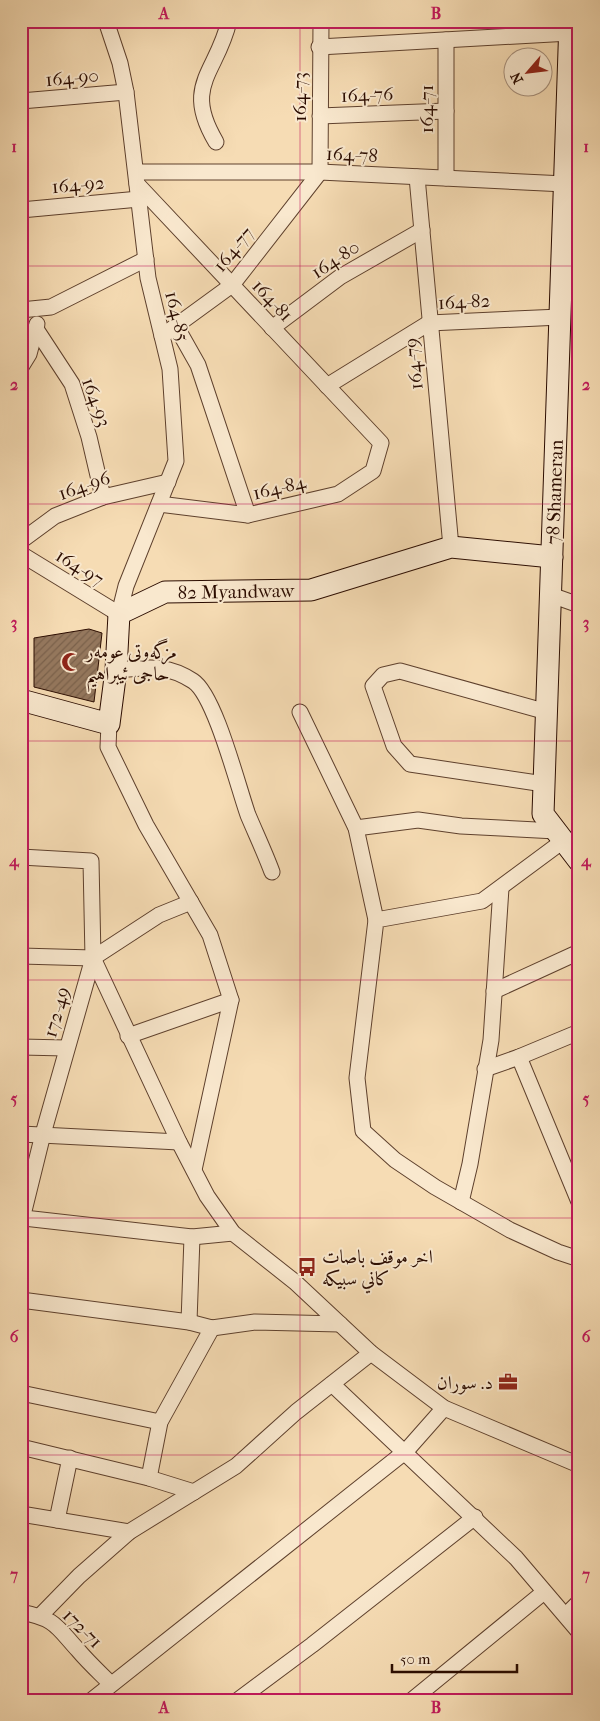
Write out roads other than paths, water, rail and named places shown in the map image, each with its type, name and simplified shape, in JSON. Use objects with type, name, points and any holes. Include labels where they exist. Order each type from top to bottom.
[{"type":"street","name":"164-85","points":[[106,21],[120,63],[126,92],[146,259],[170,369],[176,461],[126,586],[118,614]]},
{"type":"street","points":[[216,142],[204,118],[202,89],[209,68],[226,34],[229,21]]},
{"type":"street","name":"164-73","points":[[320,172],[319,47],[321,21]]},
{"type":"street","points":[[319,47],[446,40],[570,27]]},
{"type":"street","name":"78 Shameran","points":[[570,27],[572,186],[560,317],[544,814],[579,862]]},
{"type":"street","name":"164-71","points":[[446,40],[446,178]]},
{"type":"street","name":"164-90","points":[[21,101],[126,92]]},
{"type":"street","name":"164-76","points":[[320,116],[446,111]]},
{"type":"street","name":"164-78","points":[[137,185],[320,172],[572,186]]},
{"type":"street","name":"164-77","points":[[162,336],[232,285],[320,172]]},
{"type":"street","name":"164-79","points":[[417,177],[451,547]]},
{"type":"street","name":"164-92","points":[[21,210],[137,185]]},
{"type":"street","name":"164-81","points":[[137,185],[381,443]]},
{"type":"street","name":"164-80","points":[[272,328],[340,277],[422,230]]},
{"type":"street","points":[[21,310],[51,307],[146,259]]},
{"type":"street","points":[[21,366],[29,354],[42,308]]},
{"type":"street","name":"164-82","points":[[327,386],[429,323],[560,317]]},
{"type":"street","points":[[176,326],[198,365],[248,515]]},
{"type":"street","name":"164-93","points":[[36,330],[72,384],[89,437],[103,496]]},
{"type":"street","name":"164-84","points":[[159,504],[248,515],[338,494],[373,471],[381,443]]},
{"type":"street","name":"164-96","points":[[21,542],[55,516],[103,496],[168,482]]},
{"type":"street","name":"82 Myandwaw","points":[[118,614],[165,592],[311,590],[451,547],[552,557]]},
{"type":"street","name":"164-97","points":[[21,554],[118,614]]},
{"type":"street","points":[[551,595],[579,604]]},
{"type":"street","points":[[118,614],[116,670],[108,747],[146,825],[210,935],[231,1000],[194,1170]]},
{"type":"street","points":[[116,670],[167,668],[195,682],[206,697],[219,728],[246,808],[272,872]]},
{"type":"street","points":[[544,784],[410,764],[394,746],[373,686],[383,676],[400,671],[547,712]]},
{"type":"street","points":[[21,700],[109,724]]},
{"type":"street","points":[[300,712],[356,828],[376,920],[357,1078],[363,1131],[395,1160],[461,1202],[510,1230],[558,1252],[579,1259]]},
{"type":"street","points":[[356,828],[418,820],[560,836]]},
{"type":"street","points":[[376,920],[482,901],[501,888],[560,836]]},
{"type":"street","points":[[21,857],[91,861],[93,958],[128,1036],[207,1196],[233,1233],[295,1282],[372,1353],[444,1408],[579,1466]]},
{"type":"street","points":[[461,1202],[470,1164],[491,1040],[501,888]]},
{"type":"street","points":[[21,956],[93,958],[159,915],[191,902]]},
{"type":"street","points":[[494,991],[579,952]]},
{"type":"street","name":"172-49","points":[[22,1221],[66,1048],[93,958]]},
{"type":"street","points":[[128,1036],[231,1000]]},
{"type":"street","points":[[485,1069],[579,1032]]},
{"type":"street","points":[[21,1046],[66,1048]]},
{"type":"street","points":[[519,1057],[579,1202]]},
{"type":"street","points":[[21,1134],[180,1142]]},
{"type":"street","points":[[22,1221],[192,1237],[233,1233]]},
{"type":"street","points":[[189,1322],[192,1237]]},
{"type":"street","points":[[21,1300],[189,1322],[212,1328],[255,1322],[340,1324]]},
{"type":"street","points":[[149,1478],[160,1422],[212,1328]]},
{"type":"street","points":[[40,1616],[79,1576],[129,1532],[236,1466],[332,1384],[372,1353]]},
{"type":"street","points":[[332,1384],[406,1451],[516,1558],[579,1632]]},
{"type":"street","points":[[21,1392],[160,1422]]},
{"type":"street","points":[[92,1700],[406,1451],[444,1408]]},
{"type":"street","points":[[21,1447],[149,1478],[194,1492]]},
{"type":"street","points":[[57,1520],[70,1458]]},
{"type":"street","points":[[21,1514],[129,1532]]},
{"type":"street","points":[[238,1700],[312,1645],[475,1517]]},
{"type":"street","points":[[412,1700],[544,1592]]},
{"type":"street","points":[[566,1615],[579,1602]]},
{"type":"street","name":"172-71","points":[[21,1612],[40,1616],[60,1628],[77,1650],[111,1684]]},
{"type":"place","name":"مزگەوتی عومەر حاجی ئیبراهیم","points":[[71,662]]},
{"type":"place","name":"اخر موقف باصات كاني سبيكه","points":[[307,1267]]},
{"type":"place","name":"د. سوران","points":[[508,1382]]}]
